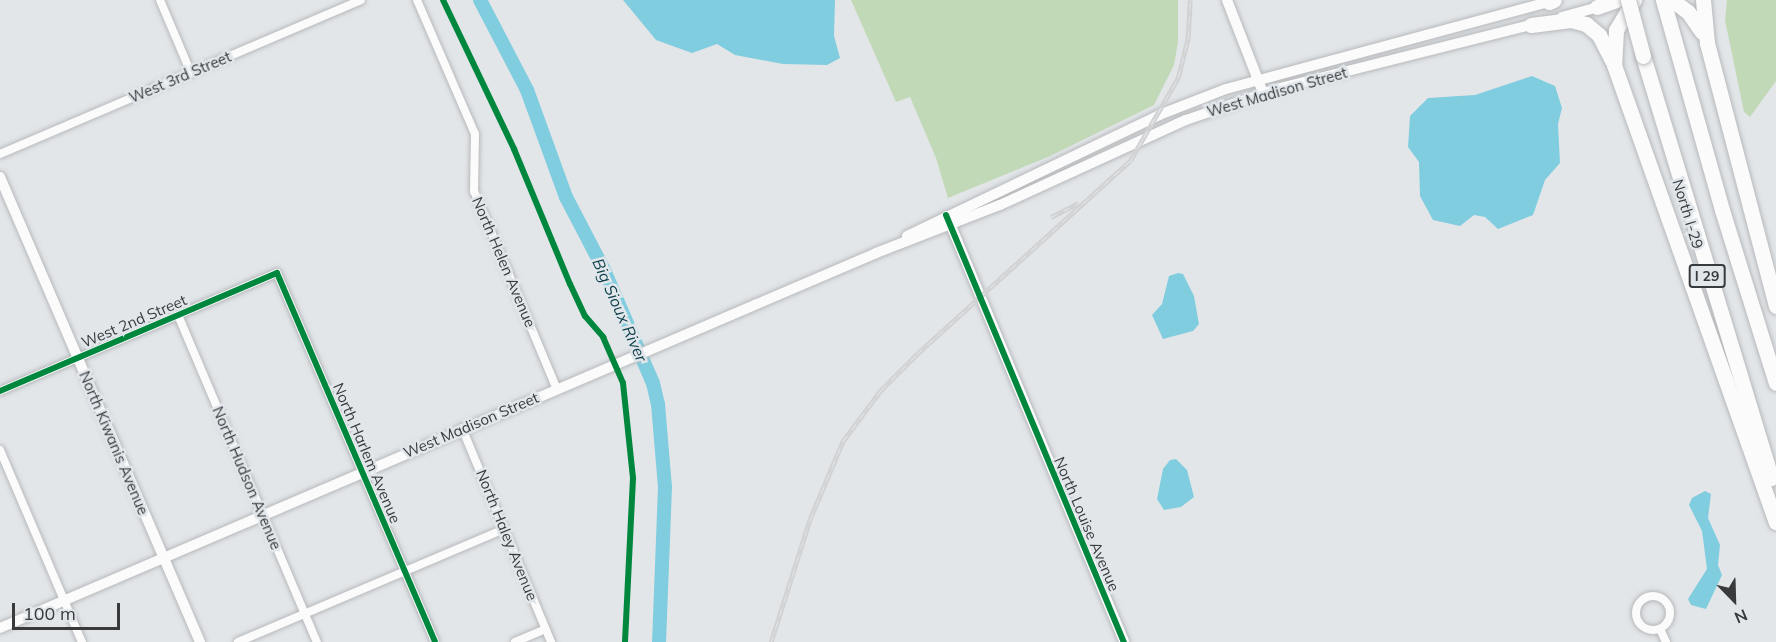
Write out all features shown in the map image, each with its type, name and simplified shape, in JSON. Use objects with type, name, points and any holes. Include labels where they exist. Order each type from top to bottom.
[{"type":"highway","points":[[1597,7],[1616,0]]},
{"type":"highway","name":"North I-29","points":[[1627,0],[1776,494]]},
{"type":"highway","points":[[1634,0],[1622,17],[1614,39],[1614,65],[1776,522]]},
{"type":"highway","name":"I 29","points":[[1663,0],[1776,383]]},
{"type":"highway","points":[[1672,0],[1693,18],[1707,43]]},
{"type":"highway","points":[[1703,0],[1707,43],[1776,306]]},
{"type":"highway","points":[[1531,25],[1571,20],[1586,24],[1603,42],[1622,86]]},
{"type":"main road","points":[[1227,0],[1263,93]]},
{"type":"main road","name":"West Madison Street","points":[[0,628],[462,428],[876,253],[950,226],[1166,128],[1263,93],[1627,0]]},
{"type":"main road","name":"West Madison Street","points":[[876,253],[946,215],[1159,115],[1259,78],[1553,1]]},
{"type":"main road","name":"North Kiwanis Avenue","points":[[0,177],[200,642]]},
{"type":"main road","name":"North Louise Avenue","points":[[946,215],[1124,642]]},
{"type":"street","points":[[160,0],[191,73]]},
{"type":"street","name":"West 3rd Street","points":[[0,154],[361,0]]},
{"type":"street","name":"North Helen Avenue","points":[[417,0],[475,134],[474,191],[557,389]]},
{"type":"street","name":"West 2nd Street","points":[[0,391],[277,273]]},
{"type":"street","name":"North Harlem Avenue","points":[[277,273],[435,642]]},
{"type":"street","name":"North Hudson Avenue","points":[[178,315],[317,642]]},
{"type":"street","name":"North Haley Avenue","points":[[462,428],[551,642]]},
{"type":"street","points":[[0,450],[82,642]]},
{"type":"street","points":[[238,642],[504,529]]},
{"type":"street","points":[[1659,598],[1668,605],[1670,616],[1660,629],[1644,628],[1637,619],[1637,608],[1643,600],[1659,598]]},
{"type":"street","points":[[1660,629],[1666,642]]},
{"type":"street","points":[[515,642],[545,630]]},
{"type":"green space","points":[[851,0],[1178,0],[1178,42],[1174,65],[1154,105],[1048,157],[948,198],[936,158],[910,97],[896,102]]},
{"type":"green space","points":[[1727,0],[1776,0],[1776,81],[1750,117],[1744,112],[1725,20]]},
{"type":"water","points":[[623,0],[835,0],[834,36],[840,58],[827,65],[783,64],[735,55],[717,44],[692,53],[656,40]]},
{"type":"water","points":[[1532,76],[1555,86],[1562,108],[1558,124],[1560,163],[1545,180],[1533,215],[1498,229],[1485,217],[1474,215],[1460,226],[1433,220],[1420,196],[1419,162],[1408,147],[1410,116],[1428,98],[1475,95]]},
{"type":"water","points":[[1183,274],[1194,296],[1199,324],[1193,331],[1163,339],[1152,315],[1162,304],[1169,276]]},
{"type":"water","points":[[1176,459],[1187,470],[1194,497],[1181,507],[1164,510],[1157,499],[1163,469],[1170,460]]},
{"type":"water","points":[[1705,491],[1711,494],[1708,518],[1720,545],[1718,565],[1722,575],[1706,609],[1691,605],[1688,599],[1707,569],[1702,531],[1689,505],[1692,498]]},
{"type":"waterway","name":"Big Sioux River","points":[[480,0],[527,90],[566,197],[604,270],[653,383],[658,404],[665,487],[659,642]]},
{"type":"railway","points":[[771,642],[810,519],[843,441],[881,390],[917,354],[1130,161],[1178,78],[1188,38],[1190,0]]},
{"type":"railway","points":[[1051,217],[1079,203]]},
{"type":"cycle path","points":[[443,0],[514,149],[585,316],[603,337],[623,383],[633,478],[625,642]]},
{"type":"cycle path","points":[[946,215],[1124,642]]},
{"type":"cycle path","points":[[0,391],[277,273],[435,642]]}]
